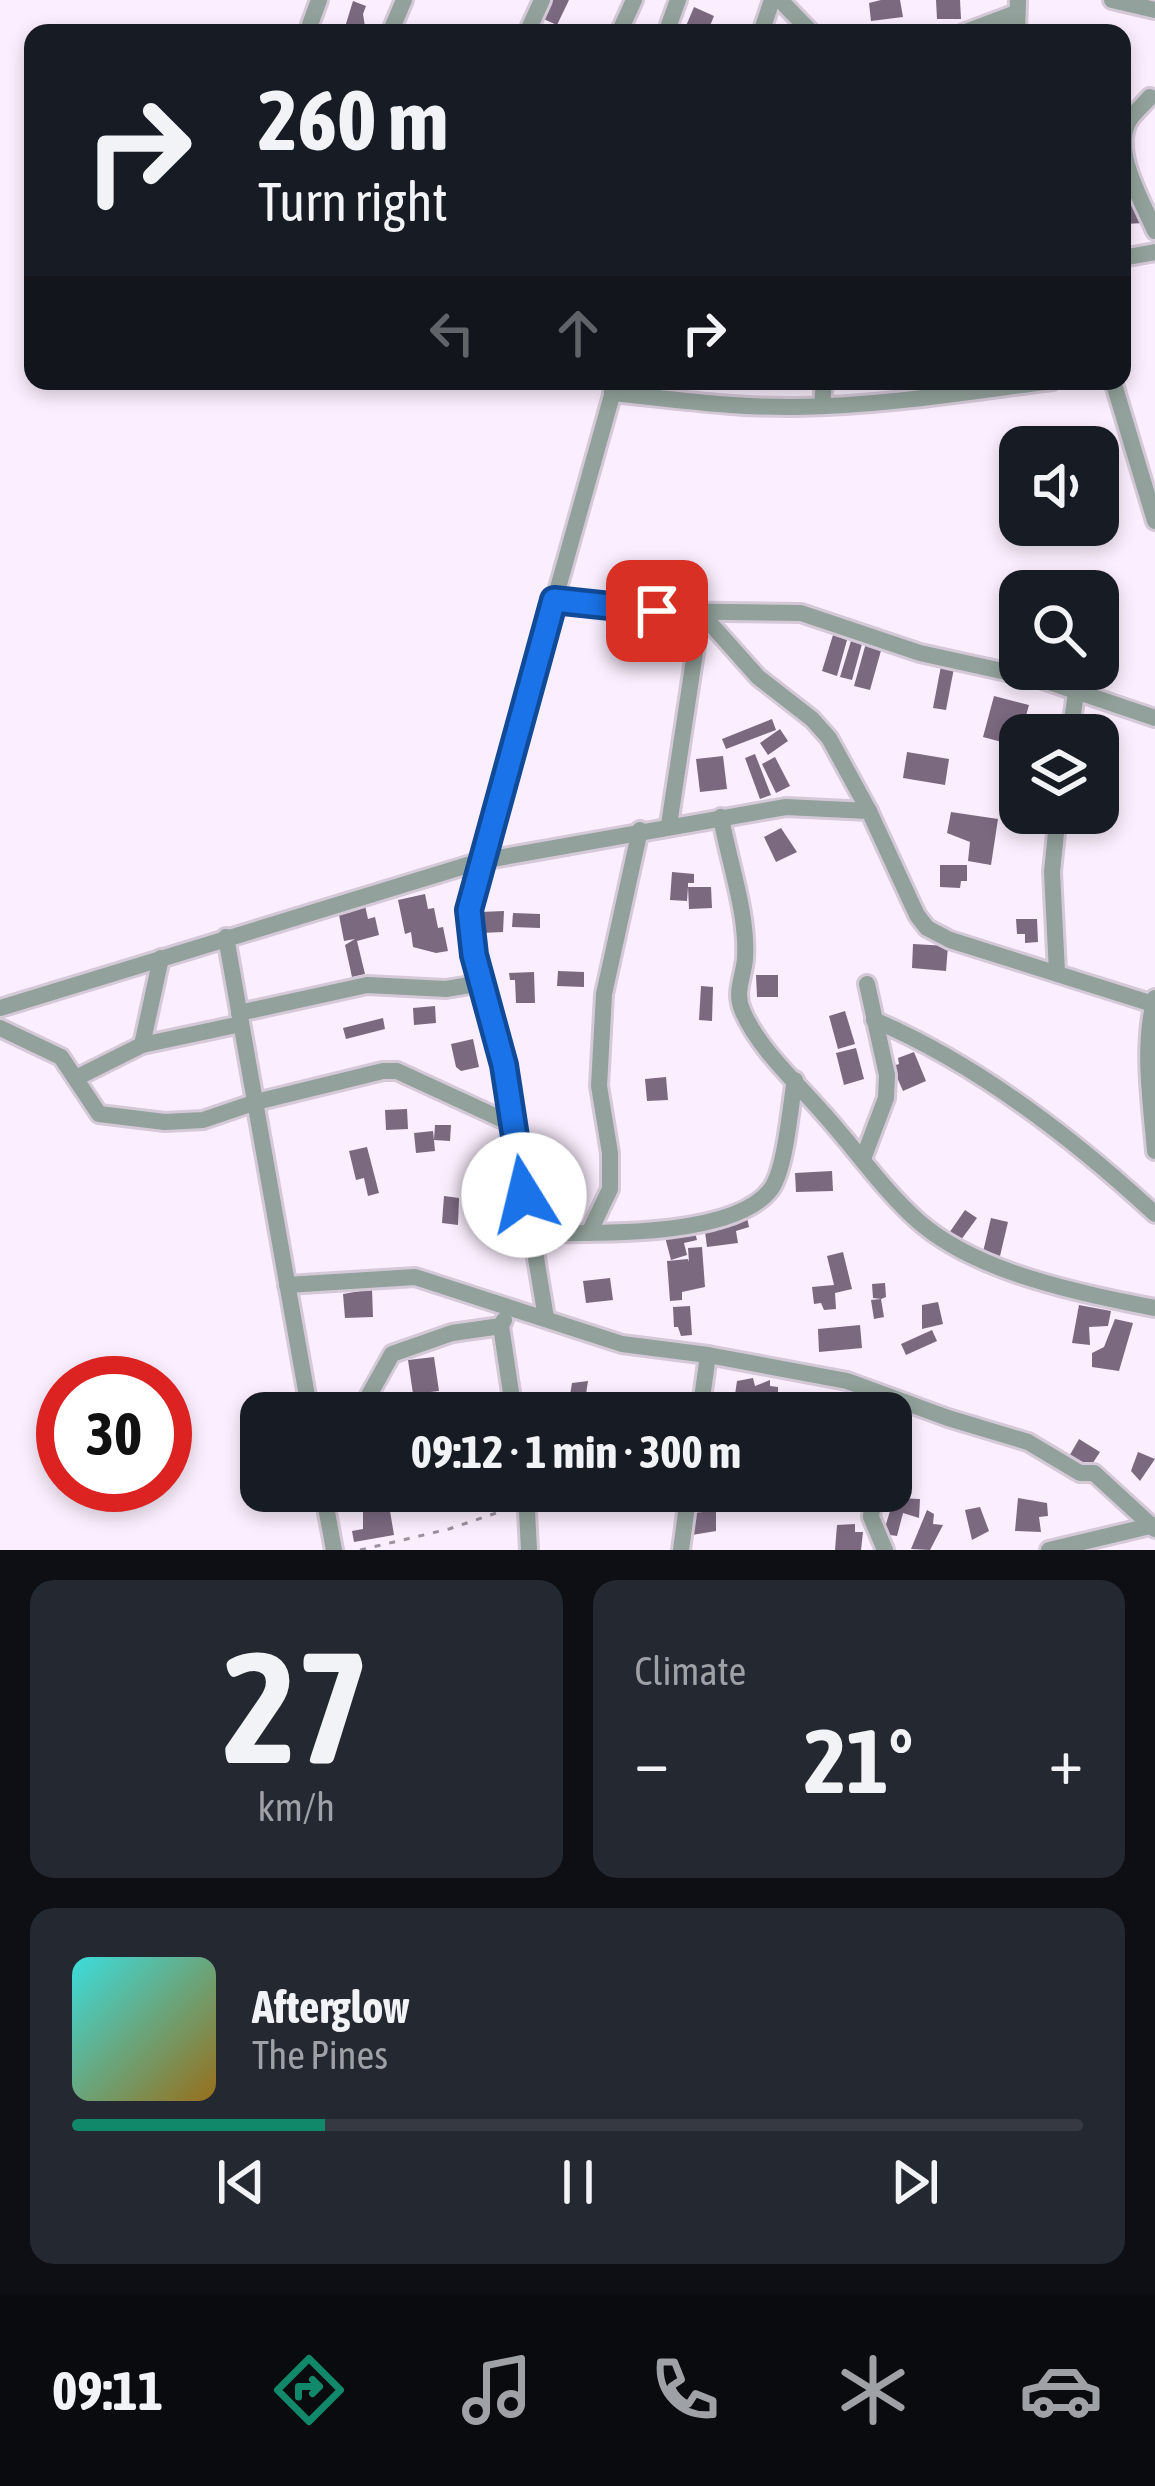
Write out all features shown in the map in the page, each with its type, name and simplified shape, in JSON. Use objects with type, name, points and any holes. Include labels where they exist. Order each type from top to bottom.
[{"type":"street","points":[[776,0],[802,24]]},
{"type":"street","points":[[1112,0],[1155,10]]},
{"type":"street","points":[[982,24],[1017,7]]},
{"type":"street","points":[[1131,118],[1150,98]]},
{"type":"street","points":[[1131,172],[1155,231]]},
{"type":"street","points":[[546,1318],[504,1065],[469,910],[612,390]]},
{"type":"street","points":[[645,390],[746,406],[822,406],[889,403],[975,390]]},
{"type":"street","points":[[822,406],[823,390]]},
{"type":"street","points":[[1116,390],[1155,520]]},
{"type":"street","points":[[554,600],[701,613],[801,613],[920,653],[1043,680],[1155,718]]},
{"type":"street","points":[[701,613],[758,677],[829,738],[927,928],[1153,1010],[1155,1151]]},
{"type":"street","points":[[669,825],[701,613]]},
{"type":"street","points":[[1073,714],[1076,693]]},
{"type":"street","points":[[0,1008],[482,861],[786,807],[869,811]]},
{"type":"street","points":[[721,817],[736,899],[745,919],[745,964],[738,996],[754,1030],[916,1219],[952,1248],[1077,1293],[1155,1308]]},
{"type":"street","points":[[590,1233],[610,1189],[610,1153],[599,1087],[604,994],[640,830]]},
{"type":"street","points":[[1056,834],[1052,872],[1057,972]]},
{"type":"street","points":[[226,937],[306,1392]]},
{"type":"street","points":[[142,1045],[161,958]]},
{"type":"street","points":[[76,1078],[142,1045],[367,985],[460,988],[482,983]]},
{"type":"street","points":[[863,1159],[886,1098],[887,1076],[867,984]]},
{"type":"street","points":[[874,1020],[926,1042],[1040,1119],[1099,1162],[1155,1214]]},
{"type":"street","points":[[0,1028],[52,1051],[99,1114],[165,1122],[203,1120],[383,1071],[397,1072],[512,1124]]},
{"type":"street","points":[[530,1233],[668,1228],[746,1212],[773,1186],[794,1080]]},
{"type":"street","points":[[287,1285],[415,1276],[622,1344],[847,1381],[866,1392]]},
{"type":"street","points":[[510,1306],[501,1326],[511,1392]]},
{"type":"street","points":[[371,1392],[392,1354],[452,1333],[501,1326]]},
{"type":"street","points":[[703,1392],[708,1355]]},
{"type":"street","points":[[912,1411],[1028,1442],[1080,1473],[1094,1473],[1154,1527]]},
{"type":"street","points":[[327,1512],[334,1550]]},
{"type":"street","points":[[527,1512],[529,1550]]},
{"type":"street","points":[[681,1550],[686,1512]]},
{"type":"street","points":[[872,1512],[885,1550]]},
{"type":"street","points":[[1049,1550],[1154,1527]]},
{"type":"path","points":[[360,1550],[449,1529],[490,1512]]},
{"type":"building","points":[[547,0],[569,0],[557,24],[539,17]]},
{"type":"building","points":[[900,0],[903,17],[871,21],[869,3]]},
{"type":"building","points":[[936,0],[960,0],[961,19],[937,19]]},
{"type":"building","points":[[353,1],[366,6],[365,24],[346,24]]},
{"type":"building","points":[[694,7],[714,16],[711,24],[687,24]]},
{"type":"building","points":[[1141,191],[1144,223],[1131,224],[1131,192]]},
{"type":"building","points":[[833,635],[847,640],[837,676],[822,671]]},
{"type":"building","points":[[851,641],[862,644],[852,680],[840,677]]},
{"type":"building","points":[[866,643],[882,647],[870,690],[854,686]]},
{"type":"building","points":[[941,666],[954,668],[946,710],[933,708]]},
{"type":"building","points":[[994,696],[1029,705],[1026,714],[999,714],[999,741],[983,737]]},
{"type":"building","points":[[772,719],[776,730],[726,749],[722,739]]},
{"type":"building","points":[[780,729],[788,741],[768,755],[760,743]]},
{"type":"building","points":[[907,752],[949,759],[945,785],[903,778]]},
{"type":"building","points":[[755,754],[771,795],[760,799],[745,758]]},
{"type":"building","points":[[723,756],[727,789],[700,792],[696,759]]},
{"type":"building","points":[[775,757],[790,786],[776,793],[762,764]]},
{"type":"building","points":[[951,812],[998,819],[991,865],[968,861],[970,842],[947,833]]},
{"type":"building","points":[[781,828],[797,852],[776,862],[764,837]]},
{"type":"building","points":[[940,865],[967,865],[967,881],[961,881],[960,888],[940,887]]},
{"type":"building","points":[[672,872],[694,874],[687,901],[670,900]]},
{"type":"building","points":[[688,887],[711,887],[712,908],[689,909]]},
{"type":"building","points":[[425,894],[438,928],[443,927],[448,951],[413,947],[411,932],[405,934],[398,900]]},
{"type":"building","points":[[364,901],[368,919],[375,917],[379,935],[357,941],[365,974],[352,977],[345,945],[355,939],[344,941],[339,915],[351,912],[349,905]]},
{"type":"building","points":[[504,911],[503,932],[480,933],[480,912]]},
{"type":"building","points":[[513,913],[540,914],[540,928],[512,927]]},
{"type":"building","points":[[1016,919],[1037,919],[1038,942],[1025,943],[1025,934],[1017,934]]},
{"type":"building","points":[[913,944],[948,946],[946,971],[912,968]]},
{"type":"building","points":[[558,971],[584,972],[584,987],[557,986]]},
{"type":"building","points":[[534,972],[535,1003],[516,1003],[515,980],[510,980],[509,973]]},
{"type":"building","points":[[756,975],[778,975],[778,997],[757,997]]},
{"type":"building","points":[[701,986],[713,987],[712,1021],[699,1020]]},
{"type":"building","points":[[435,1006],[436,1023],[414,1025],[413,1008]]},
{"type":"building","points":[[845,1011],[855,1044],[838,1049],[829,1016]]},
{"type":"building","points":[[383,1018],[385,1029],[346,1039],[343,1028]]},
{"type":"building","points":[[473,1039],[479,1067],[461,1071],[451,1044]]},
{"type":"building","points":[[856,1048],[864,1079],[844,1085],[836,1053]]},
{"type":"building","points":[[914,1052],[926,1081],[903,1091],[892,1066]]},
{"type":"building","points":[[666,1077],[668,1100],[647,1101],[645,1079]]},
{"type":"building","points":[[407,1109],[408,1129],[386,1130],[385,1110]]},
{"type":"building","points":[[435,1125],[451,1125],[450,1141],[434,1140]]},
{"type":"building","points":[[433,1131],[435,1151],[416,1153],[414,1133]]},
{"type":"building","points":[[367,1147],[379,1193],[368,1196],[364,1178],[356,1180],[349,1151]]},
{"type":"building","points":[[832,1171],[833,1191],[796,1192],[795,1173]]},
{"type":"building","points":[[444,1196],[459,1198],[458,1225],[442,1223]]},
{"type":"building","points":[[965,1210],[977,1218],[958,1244],[947,1236]]},
{"type":"building","points":[[747,1217],[749,1227],[736,1231],[738,1243],[707,1247],[704,1224]]},
{"type":"building","points":[[991,1218],[1008,1222],[1000,1256],[983,1252]]},
{"type":"building","points":[[694,1229],[697,1240],[684,1243],[687,1255],[671,1260],[665,1237]]},
{"type":"building","points":[[702,1247],[705,1287],[682,1292],[682,1300],[670,1301],[667,1261],[689,1262],[688,1248]]},
{"type":"building","points":[[843,1252],[852,1289],[835,1293],[836,1309],[824,1310],[821,1303],[814,1304],[812,1287],[834,1285],[827,1256]]},
{"type":"building","points":[[610,1278],[613,1300],[586,1303],[583,1281]]},
{"type":"building","points":[[885,1283],[886,1297],[873,1298],[872,1284]]},
{"type":"building","points":[[372,1289],[373,1317],[345,1318],[343,1294]]},
{"type":"building","points":[[881,1299],[884,1317],[874,1319],[871,1300]]},
{"type":"building","points":[[938,1302],[943,1324],[922,1329],[922,1305]]},
{"type":"building","points":[[1079,1305],[1111,1311],[1108,1326],[1089,1327],[1090,1345],[1072,1343]]},
{"type":"building","points":[[690,1306],[692,1335],[681,1336],[674,1327],[673,1307]]},
{"type":"building","points":[[1115,1319],[1133,1323],[1119,1371],[1092,1367],[1092,1353],[1104,1347]]},
{"type":"building","points":[[860,1325],[862,1348],[819,1352],[818,1329]]},
{"type":"building","points":[[932,1330],[937,1341],[906,1355],[901,1344]]},
{"type":"building","points":[[434,1357],[439,1391],[413,1392],[408,1360]]},
{"type":"building","points":[[753,1378],[755,1386],[770,1380],[778,1392],[735,1392],[737,1381]]},
{"type":"building","points":[[588,1381],[586,1392],[570,1392],[572,1383]]},
{"type":"building","points":[[1079,1439],[1100,1452],[1087,1472],[1067,1460]]},
{"type":"building","points":[[1138,1452],[1155,1459],[1140,1481],[1131,1471]]},
{"type":"building","points":[[1018,1498],[1047,1503],[1048,1516],[1039,1517],[1041,1532],[1015,1531]]},
{"type":"building","points":[[912,1499],[920,1499],[919,1518],[903,1513],[897,1536],[883,1534],[890,1512],[912,1512]]},
{"type":"building","points":[[980,1507],[989,1531],[972,1540],[965,1510]]},
{"type":"building","points":[[927,1510],[934,1514],[933,1524],[943,1525],[930,1550],[911,1549]]},
{"type":"building","points":[[363,1512],[390,1512],[394,1535],[354,1542],[352,1531],[363,1529]]},
{"type":"building","points":[[716,1512],[716,1531],[692,1535],[690,1513]]},
{"type":"building","points":[[855,1524],[855,1532],[863,1532],[861,1550],[835,1550],[837,1525]]},
{"type":"route","points":[[524,1195],[504,1065],[474,955],[469,910],[554,600],[657,611]]}]
